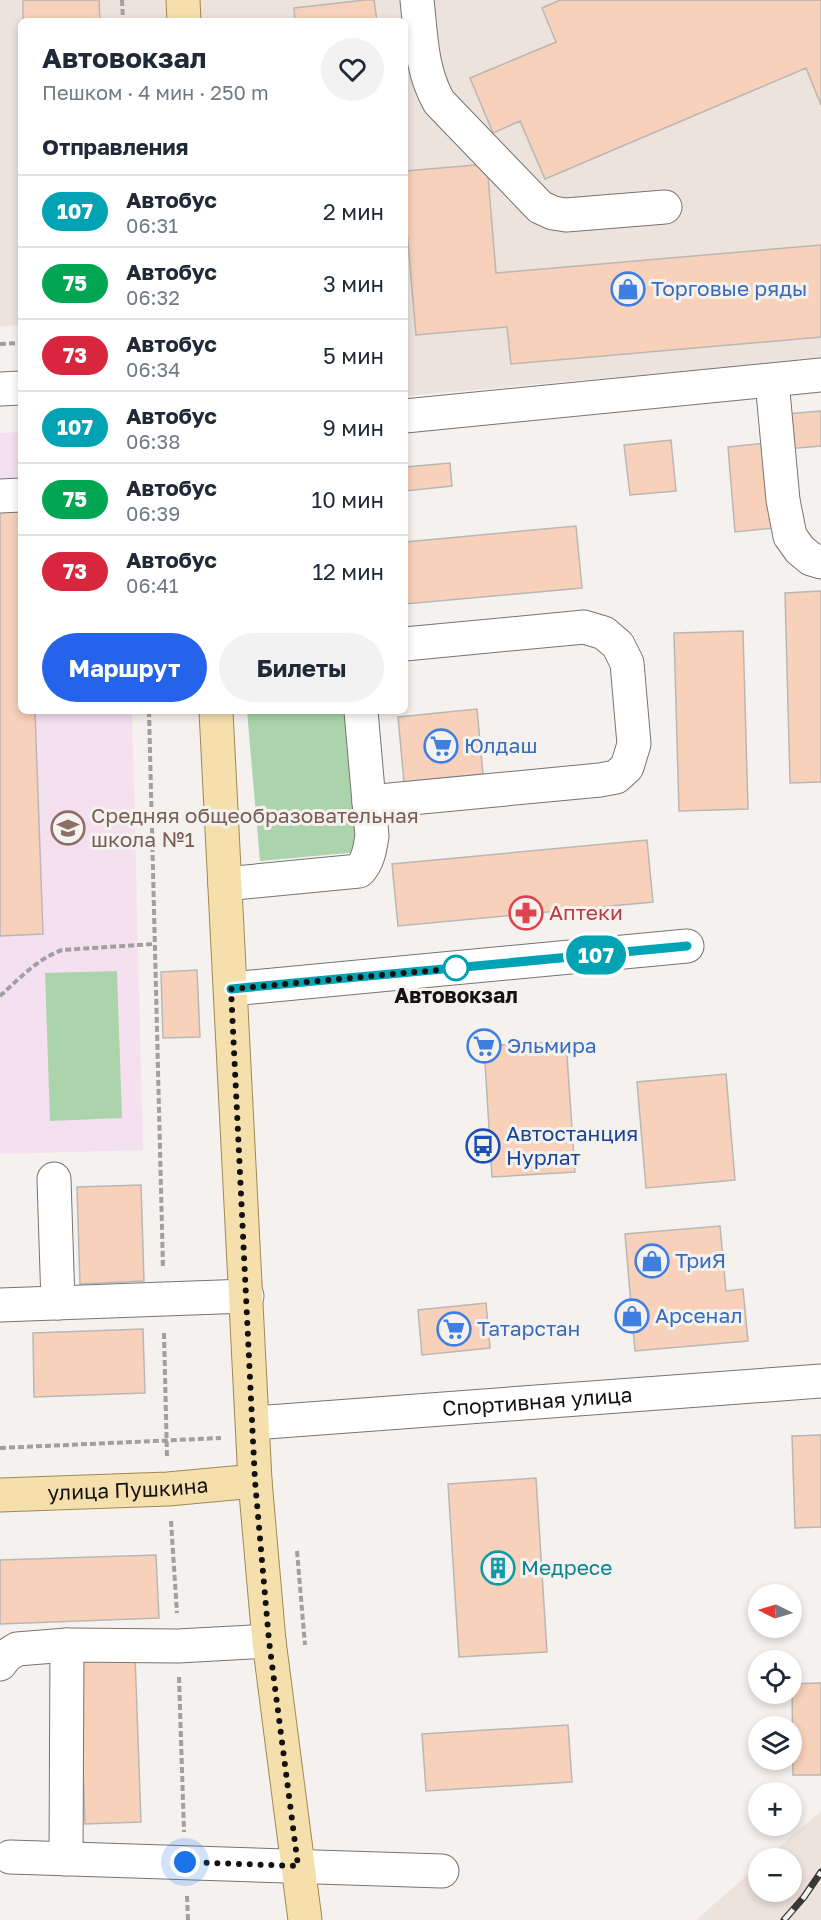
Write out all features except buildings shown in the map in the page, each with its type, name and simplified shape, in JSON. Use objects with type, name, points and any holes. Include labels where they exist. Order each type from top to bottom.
[{"type":"main road","points":[[183,0],[184,18]]},
{"type":"main road","points":[[216,714],[255,1481],[269,1641],[305,1920]]},
{"type":"main road","name":"улица Пушкина","points":[[0,1495],[168,1489],[255,1481]]},
{"type":"street","points":[[417,0],[425,67],[430,86],[438,102],[540,207],[553,213],[566,215],[665,207]]},
{"type":"street","points":[[408,416],[821,375]]},
{"type":"street","points":[[772,381],[783,500],[790,536],[800,550],[811,559],[821,562]]},
{"type":"street","points":[[0,389],[18,388]]},
{"type":"street","points":[[0,496],[18,495]]},
{"type":"street","points":[[369,802],[616,777],[627,767],[634,744],[627,663],[618,645],[604,633],[584,627],[408,644]]},
{"type":"street","points":[[225,884],[359,871],[364,866],[372,836],[361,714]]},
{"type":"street","points":[[231,989],[687,946]]},
{"type":"street","points":[[54,1179],[58,1303]]},
{"type":"street","points":[[0,1305],[247,1296]]},
{"type":"street","name":"Спортивная улица","points":[[253,1423],[821,1380]]},
{"type":"street","points":[[0,1664],[6,1656],[17,1649],[67,1645],[178,1646],[269,1641]]},
{"type":"street","points":[[66,1859],[67,1645]]},
{"type":"street","points":[[10,1857],[442,1871]]},
{"type":"path","points":[[122,0],[123,18]]},
{"type":"path","points":[[0,344],[18,343]]},
{"type":"path","points":[[0,996],[50,954],[62,950],[154,944]]},
{"type":"shaded area","points":[[0,0],[821,0],[821,359],[408,396],[408,18],[18,18],[18,325],[0,326]]},
{"type":"shaded area","name":"Средняя общеобразовательная школа №1","points":[[18,432],[18,714],[132,714],[143,1150],[0,1154],[0,433]]},
{"type":"shaded area","points":[[821,1811],[821,1920],[696,1920],[748,1875],[748,1902],[802,1902],[802,1848],[778,1848],[792,1836],[802,1836],[802,1827]]},
{"type":"green space","points":[[247,714],[347,714],[359,852],[260,861]]},
{"type":"green space","points":[[117,971],[122,1118],[50,1121],[45,973]]},
{"type":"railway","points":[[784,1920],[821,1872]]},
{"type":"bus line","name":"107","points":[[231,989],[687,946]]},
{"type":"place","name":"Торговые ряды","points":[[628,289]]},
{"type":"place","name":"Юлдаш","points":[[441,746]]},
{"type":"place","name":"Средняя общеобразовательная школа №1","points":[[68,828]]},
{"type":"place","name":"Аптеки","points":[[526,913]]},
{"type":"place","name":"Автовокзал","points":[[456,968]]},
{"type":"place","name":"Эльмира","points":[[484,1046]]},
{"type":"place","name":"Автостанция Нурлат","points":[[483,1146]]},
{"type":"place","name":"ТриЯ","points":[[652,1261]]},
{"type":"place","name":"Арсенал","points":[[632,1316]]},
{"type":"place","name":"Татарстан","points":[[454,1329]]},
{"type":"place","name":"Медресе","points":[[498,1568]]},
{"type":"route","points":[[185,1862],[298,1866],[269,1641],[255,1481],[231,989],[459,968],[456,968]]}]
